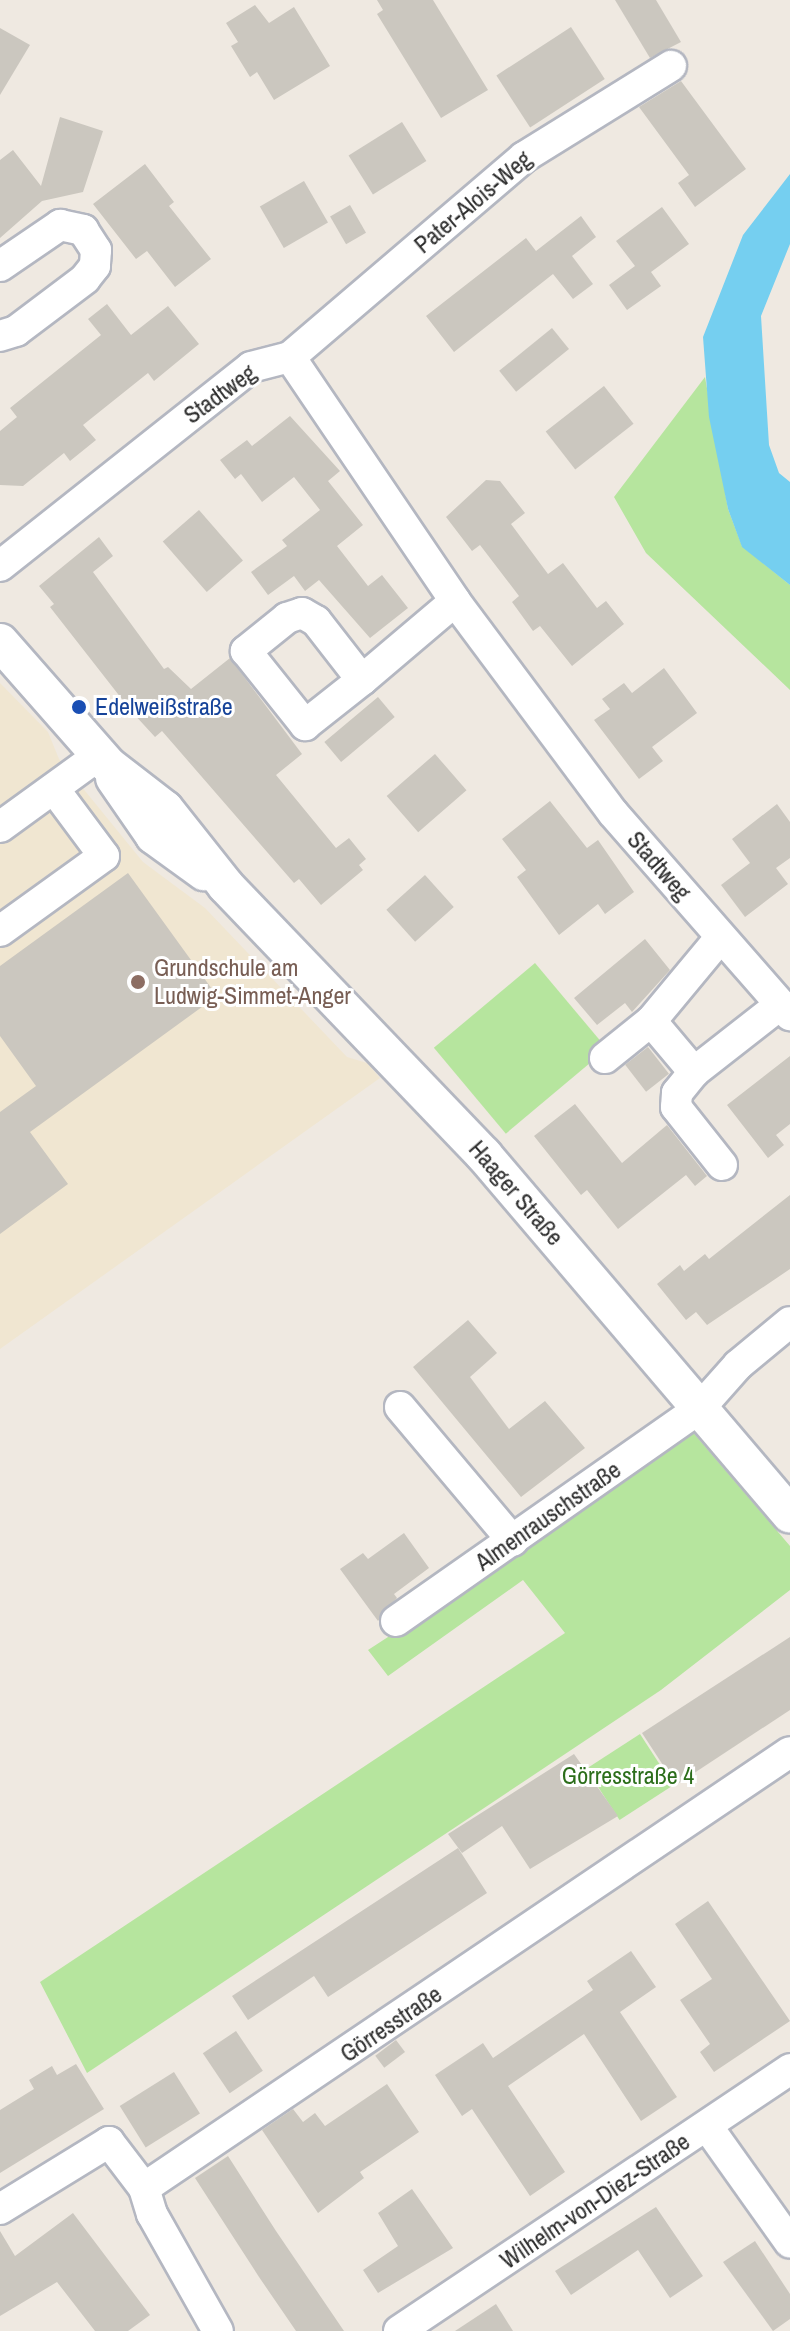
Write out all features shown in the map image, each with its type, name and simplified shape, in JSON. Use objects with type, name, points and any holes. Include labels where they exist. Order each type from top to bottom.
[{"type":"street","name":"Pater-Alois-Weg","points":[[290,357],[524,157],[671,66]]},
{"type":"street","points":[[0,266],[60,225],[83,230],[96,250],[95,266],[85,279],[16,331],[0,336]]},
{"type":"street","name":"Stadtweg","points":[[0,566],[251,367],[290,357],[455,601],[613,813],[785,1010],[694,1072],[677,1093],[676,1107],[722,1165]]},
{"type":"street","points":[[362,680],[455,601]]},
{"type":"street","name":"Haager Straße","points":[[0,642],[104,760],[165,809],[226,886],[484,1155],[790,1515]]},
{"type":"street","points":[[0,827],[54,789],[104,760]]},
{"type":"street","points":[[0,931],[104,856],[54,789]]},
{"type":"street","points":[[605,1058],[651,1021],[720,938]]},
{"type":"street","points":[[651,1021],[694,1072]]},
{"type":"street","points":[[699,1409],[738,1365],[790,1322]]},
{"type":"street","points":[[400,1407],[513,1541]]},
{"type":"street","name":"Almenrauschstraße","points":[[396,1621],[699,1409]]},
{"type":"street","name":"Görresstraße","points":[[144,2188],[790,1752]]},
{"type":"street","name":"Wilhelm-von-Diez-Straße","points":[[399,2331],[790,2069]]},
{"type":"street","points":[[707,2126],[790,2243]]},
{"type":"street","points":[[0,2209],[109,2142],[144,2188],[152,2214],[218,2331]]},
{"type":"shaded area","name":"Grundschule am Ludwig-Simmet-Anger","points":[[0,683],[48,732],[59,759],[143,862],[205,908],[347,1057],[367,1063],[380,1078],[0,1349]]},
{"type":"green space","points":[[705,377],[728,509],[742,546],[790,585],[790,690],[646,553],[614,497]]},
{"type":"green space","points":[[535,963],[607,1049],[506,1134],[434,1048]]},
{"type":"green space","points":[[691,1430],[790,1546],[790,1590],[661,1690],[87,2073],[40,1982],[565,1633],[523,1580],[388,1676],[368,1650],[551,1531]]},
{"type":"green space","name":"Görresstraße 4","points":[[640,1734],[673,1785],[620,1820],[586,1769]]},
{"type":"water","points":[[790,174],[790,244],[761,316],[769,445],[779,473],[790,482],[790,585],[742,547],[728,509],[709,417],[703,337],[743,235]]},
{"type":"building","points":[[377,0],[433,0],[488,90],[441,118],[377,14],[383,10]]},
{"type":"building","points":[[615,0],[656,0],[681,42],[650,58]]},
{"type":"building","points":[[255,5],[269,23],[294,7],[330,66],[274,100],[257,72],[250,77],[231,46],[238,42],[226,23]]},
{"type":"building","points":[[571,27],[605,79],[530,127],[496,75]]},
{"type":"building","points":[[0,28],[30,45],[0,95]]},
{"type":"building","points":[[681,81],[746,169],[695,207],[678,183],[689,175],[639,107]]},
{"type":"building","points":[[60,117],[103,131],[83,192],[42,201],[0,238],[0,160],[13,150],[41,186]]},
{"type":"building","points":[[402,122],[426,161],[373,194],[349,155]]},
{"type":"building","points":[[145,164],[174,202],[169,206],[211,259],[175,287],[147,251],[136,259],[93,204]]},
{"type":"building","points":[[304,181],[328,223],[284,248],[260,207]]},
{"type":"building","points":[[350,205],[366,233],[346,244],[330,216]]},
{"type":"building","points":[[662,207],[689,244],[651,272],[661,286],[627,310],[609,285],[635,266],[616,241]]},
{"type":"building","points":[[581,216],[596,237],[572,256],[593,284],[573,299],[553,274],[454,352],[426,316],[526,238],[536,251]]},
{"type":"building","points":[[107,304],[131,335],[168,306],[199,344],[154,381],[148,373],[83,425],[96,440],[70,461],[64,453],[23,486],[0,485],[0,431],[17,417],[10,408],[101,335],[88,319]]},
{"type":"building","points":[[552,328],[569,349],[516,392],[499,371]]},
{"type":"building","points":[[604,386],[634,424],[575,469],[546,432]]},
{"type":"building","points":[[290,416],[340,471],[328,481],[363,525],[337,546],[368,586],[382,575],[408,608],[370,638],[319,580],[305,591],[294,576],[268,595],[251,572],[287,546],[282,540],[320,510],[294,477],[262,502],[241,474],[235,479],[220,460],[247,440],[252,446]]},
{"type":"building","points":[[486,480],[500,481],[525,513],[511,524],[548,574],[563,563],[597,608],[606,601],[624,624],[572,666],[540,626],[533,631],[512,602],[519,596],[480,545],[472,551],[446,517]]},
{"type":"building","points":[[199,510],[243,561],[207,592],[163,541]]},
{"type":"building","points":[[99,537],[113,556],[93,572],[164,669],[168,667],[191,689],[230,658],[302,754],[276,775],[336,848],[349,838],[366,859],[359,865],[363,870],[321,905],[299,879],[294,883],[162,731],[155,737],[132,712],[50,607],[54,604],[39,586]]},
{"type":"building","points":[[664,668],[697,713],[652,747],[663,761],[639,779],[594,720],[610,709],[602,699],[624,683],[632,693]]},
{"type":"building","points":[[378,697],[395,717],[341,762],[324,742]]},
{"type":"building","points":[[435,754],[466,790],[418,832],[387,796]]},
{"type":"building","points":[[550,801],[587,848],[598,840],[634,892],[605,914],[598,904],[559,935],[517,877],[526,870],[502,839]]},
{"type":"building","points":[[777,804],[790,822],[790,858],[776,868],[788,884],[745,917],[721,885],[750,863],[732,839]]},
{"type":"building","points":[[128,873],[217,996],[30,1132],[68,1184],[0,1234],[0,1112],[36,1086],[0,1036],[0,966]]},
{"type":"building","points":[[425,875],[454,907],[415,942],[386,910]]},
{"type":"building","points":[[645,939],[670,970],[632,1012],[625,1003],[597,1025],[574,998]]},
{"type":"building","points":[[648,1047],[669,1074],[646,1092],[625,1065]]},
{"type":"building","points":[[790,1056],[790,1124],[776,1135],[784,1145],[768,1158],[727,1105]]},
{"type":"building","points":[[575,1104],[622,1163],[667,1125],[707,1176],[695,1186],[686,1175],[618,1229],[587,1190],[581,1195],[534,1136]]},
{"type":"building","points":[[790,1195],[790,1269],[707,1325],[696,1312],[686,1320],[657,1284],[680,1265],[684,1271],[705,1254],[709,1259]]},
{"type":"building","points":[[468,1320],[497,1353],[470,1377],[509,1429],[545,1401],[585,1448],[521,1497],[413,1367]]},
{"type":"building","points":[[404,1533],[429,1568],[394,1594],[397,1598],[378,1621],[340,1569],[363,1553],[368,1559]]},
{"type":"building","points":[[790,1637],[790,1710],[676,1785],[642,1733]]},
{"type":"building","points":[[574,1754],[618,1816],[530,1869],[502,1826],[462,1853],[448,1834]]},
{"type":"building","points":[[458,1848],[487,1893],[328,1997],[314,1976],[248,2020],[232,1996]]},
{"type":"building","points":[[708,1901],[790,2021],[714,2072],[700,2052],[710,2044],[680,2000],[712,1979],[675,1924]]},
{"type":"building","points":[[631,1951],[656,1987],[620,2012],[677,2097],[641,2121],[584,2034],[508,2086],[565,2172],[530,2196],[472,2109],[462,2116],[435,2075],[483,2043],[493,2058],[593,1990],[587,1981]]},
{"type":"building","points":[[236,2031],[263,2071],[230,2093],[203,2053]]},
{"type":"building","points":[[396,2040],[405,2052],[384,2068],[375,2056]]},
{"type":"building","points":[[76,2064],[104,2109],[0,2173],[0,2110],[34,2089],[29,2080],[52,2066],[57,2075]]},
{"type":"building","points":[[174,2072],[200,2114],[146,2147],[120,2106]]},
{"type":"building","points":[[387,2084],[419,2132],[360,2172],[364,2178],[318,2213],[262,2130],[293,2109],[303,2122],[315,2113],[325,2126]]},
{"type":"building","points":[[228,2156],[344,2331],[296,2331],[259,2277],[195,2178]]},
{"type":"building","points":[[412,2189],[453,2248],[378,2293],[363,2270],[398,2246],[378,2213]]},
{"type":"building","points":[[656,2207],[703,2276],[670,2298],[638,2250],[571,2295],[555,2271]]},
{"type":"building","points":[[73,2213],[150,2315],[128,2331],[95,2331],[57,2282],[0,2316],[0,2231],[15,2256]]},
{"type":"building","points":[[755,2241],[790,2294],[790,2319],[773,2331],[723,2262]]},
{"type":"building","points":[[496,2304],[513,2331],[455,2331]]},
{"type":"place","name":"Edelweißstraße","points":[[79,707]]},
{"type":"place","name":"Grundschule am Ludwig-Simmet-Anger","points":[[138,982]]}]
